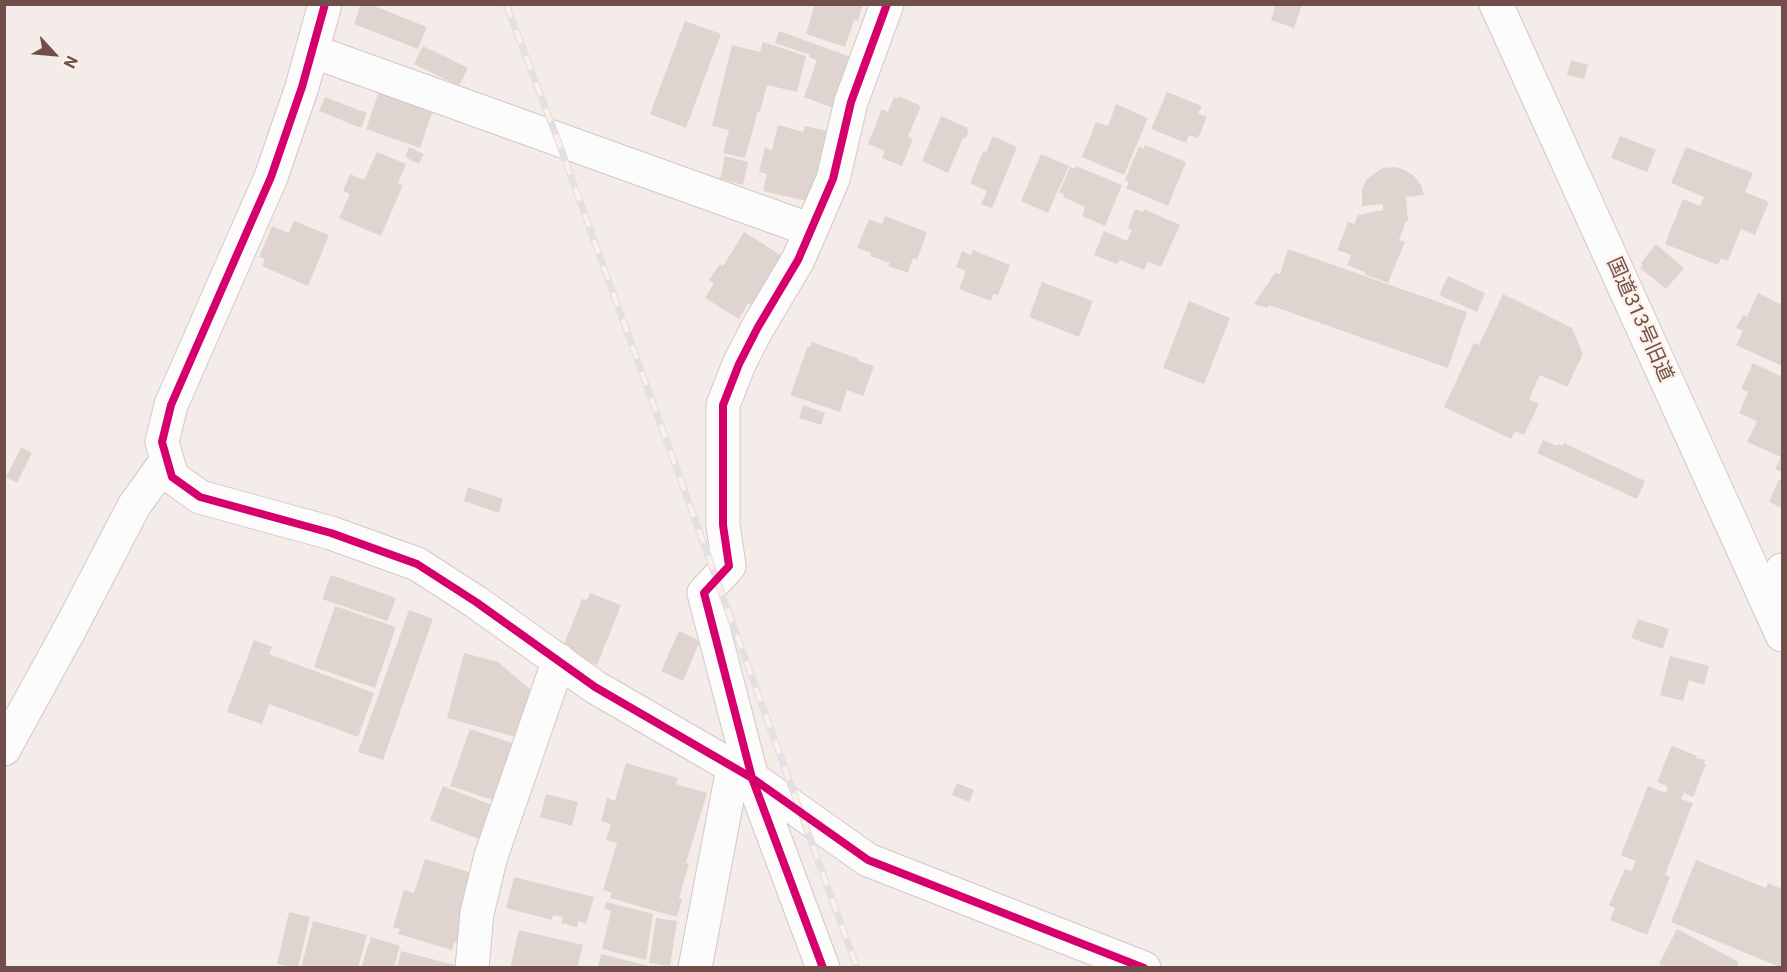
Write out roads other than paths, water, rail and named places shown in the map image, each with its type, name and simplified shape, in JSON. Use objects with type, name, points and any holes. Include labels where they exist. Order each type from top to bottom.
[{"type":"street","points":[[325,4],[302,87],[271,177],[171,405],[162,442],[172,477],[200,498],[332,534],[417,564],[476,602],[595,687],[742,773],[868,860],[1144,968]]},
{"type":"street","points":[[823,968],[742,773],[704,593],[729,566],[723,525],[723,405],[738,364],[798,260],[833,179],[851,102],[887,4]]},
{"type":"street","name":"国道313号旧道","points":[[1497,4],[1772,578],[1782,635]]},
{"type":"street","points":[[312,51],[811,230]]},
{"type":"street","points":[[4,749],[134,506],[167,460]]},
{"type":"street","points":[[472,968],[477,913],[491,856],[559,660]]},
{"type":"street","points":[[695,968],[742,773]]},
{"type":"railway","points":[[506,4],[560,146],[857,968]]}]
